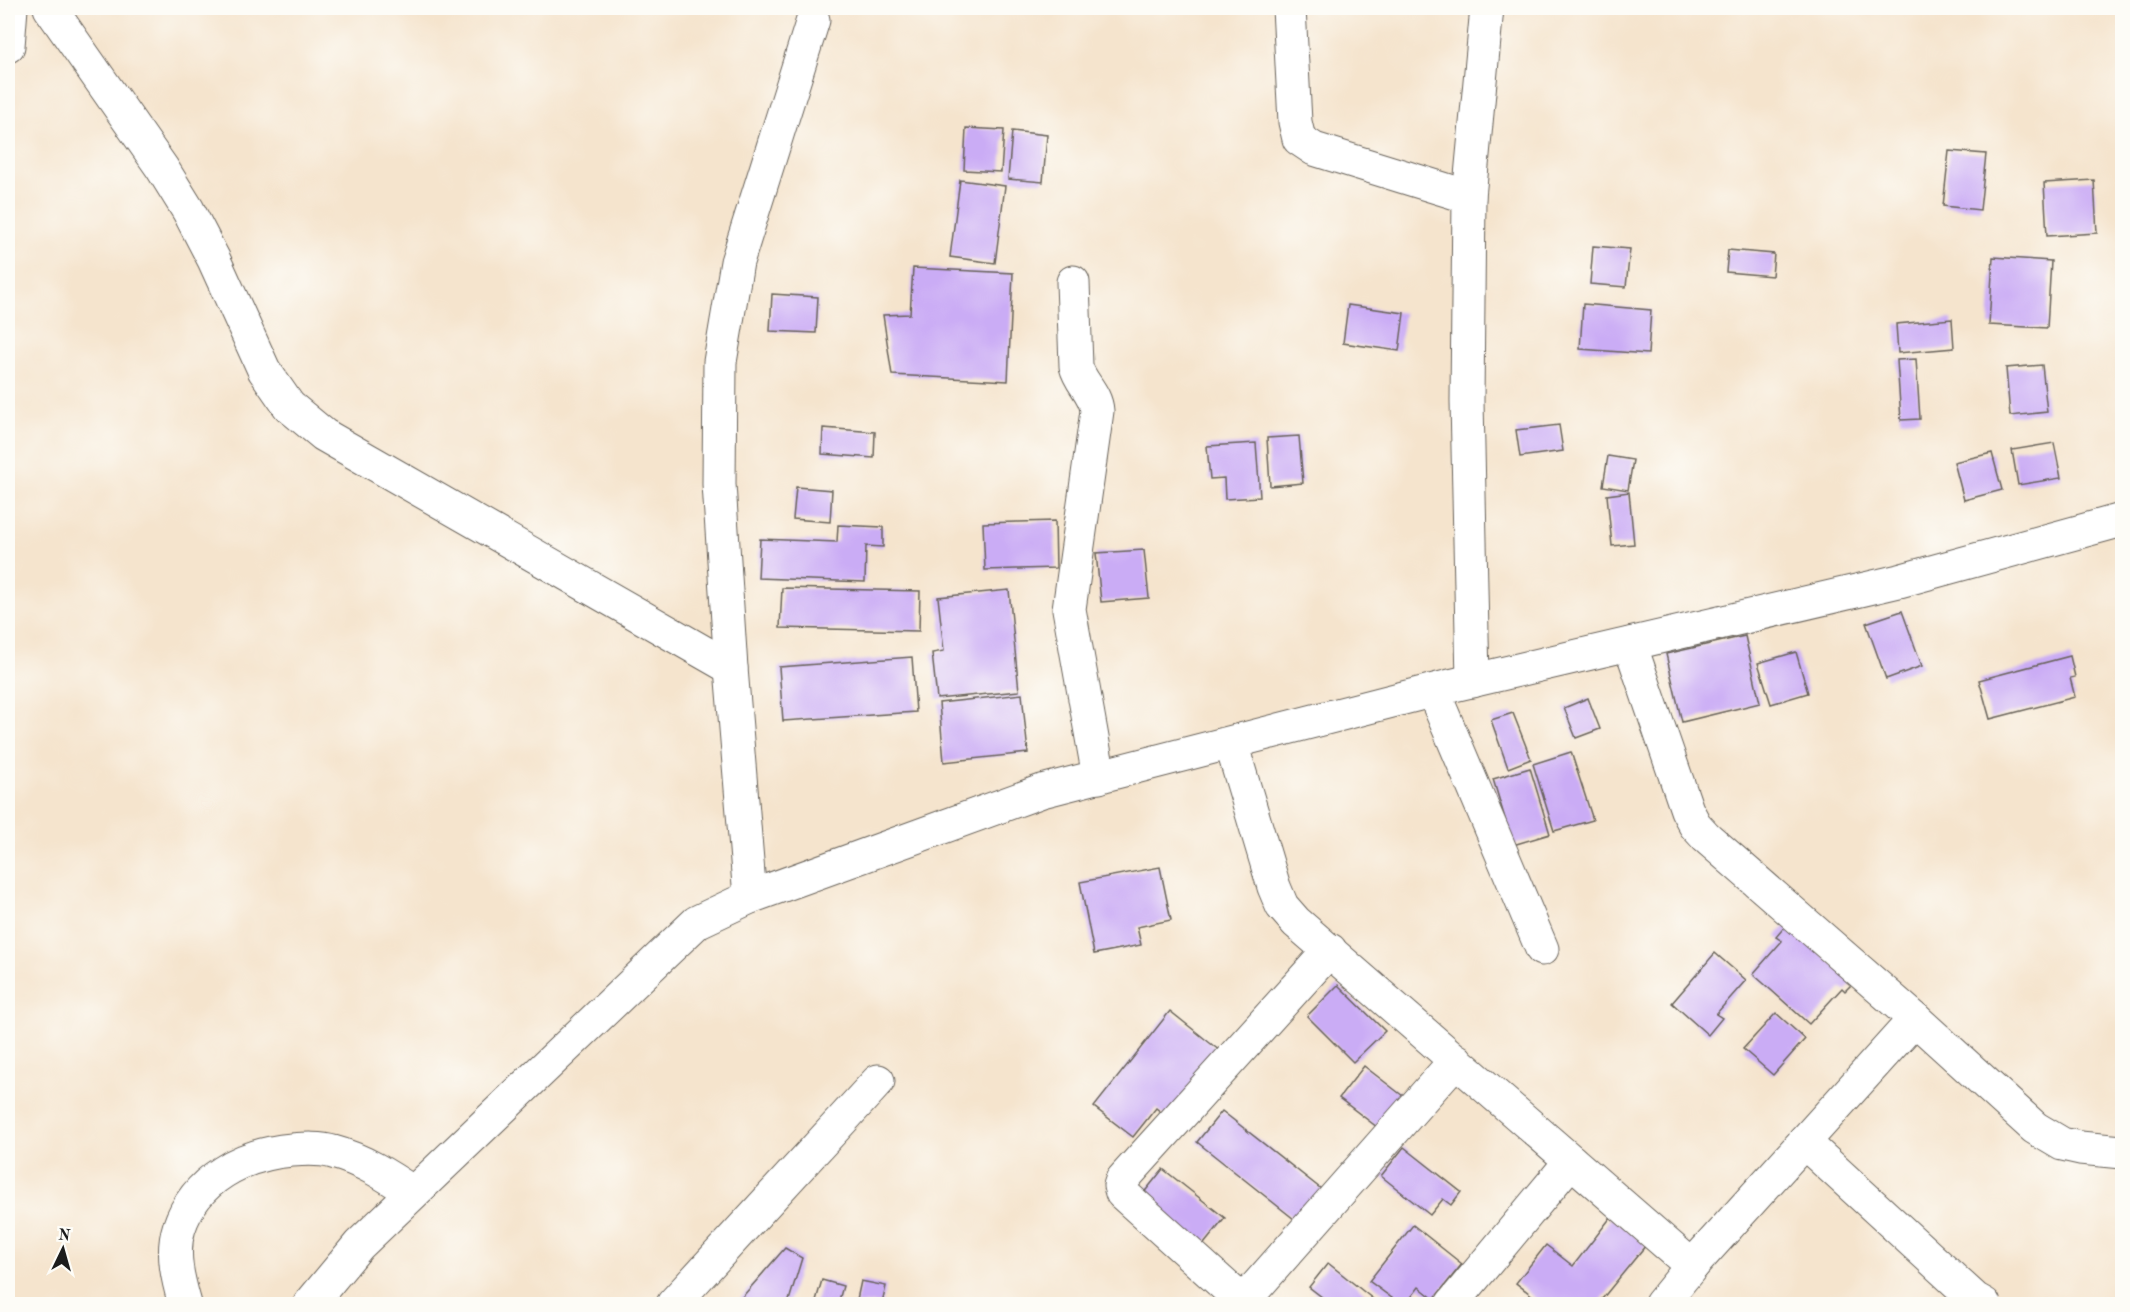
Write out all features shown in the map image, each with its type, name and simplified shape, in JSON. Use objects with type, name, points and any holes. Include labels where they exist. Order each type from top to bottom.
[{"type":"street","points":[[8,46],[11,8]]},
{"type":"street","points":[[50,8],[162,168],[188,210],[214,260],[264,370],[289,406],[324,435],[731,668]]},
{"type":"street","points":[[1288,8],[1295,122],[1299,139],[1314,149],[1468,197]]},
{"type":"street","points":[[1473,681],[1467,401],[1468,197],[1488,8]]},
{"type":"street","points":[[750,897],[731,668],[719,484],[720,362],[737,262],[813,20]]},
{"type":"street","points":[[1073,282],[1076,366],[1078,376],[1094,396],[1097,411],[1069,609],[1099,777]]},
{"type":"street","points":[[313,1304],[359,1245],[697,922],[750,897],[1042,792],[1473,681],[1899,581],[2122,520]]},
{"type":"street","points":[[1630,644],[1687,810],[1695,825],[1706,837],[1915,1019],[2035,1128],[2062,1144],[2122,1152]]},
{"type":"street","points":[[1433,691],[1542,949]]},
{"type":"street","points":[[1231,743],[1282,906],[1296,922],[1692,1266]]},
{"type":"street","points":[[1330,950],[1122,1180],[1120,1186],[1122,1193],[1242,1303],[1456,1060]]},
{"type":"street","points":[[1661,1305],[1692,1266],[1915,1019]]},
{"type":"street","points":[[673,1305],[878,1081]]},
{"type":"street","points":[[1804,1142],[1984,1305]]},
{"type":"street","points":[[185,1305],[175,1252],[178,1230],[186,1211],[199,1192],[217,1175],[242,1162],[272,1152],[304,1149],[331,1151],[380,1171],[413,1193]]},
{"type":"street","points":[[1452,1305],[1571,1161]]},
{"type":"building","points":[[966,128],[1004,130],[1001,172],[964,170]]},
{"type":"building","points":[[1012,131],[1047,135],[1043,182],[1008,179]]},
{"type":"building","points":[[1949,151],[1986,154],[1980,210],[1943,206]]},
{"type":"building","points":[[960,180],[1005,186],[995,263],[950,257]]},
{"type":"building","points":[[2094,180],[2097,233],[2047,236],[2044,183]]},
{"type":"building","points":[[1593,246],[1630,249],[1626,287],[1590,284]]},
{"type":"building","points":[[1728,250],[1774,254],[1772,276],[1726,272]]},
{"type":"building","points":[[1993,257],[2051,261],[2047,328],[1989,325]]},
{"type":"building","points":[[913,268],[1013,273],[1008,381],[892,375],[883,315],[910,314]]},
{"type":"building","points":[[772,294],[818,297],[816,333],[770,331]]},
{"type":"building","points":[[1583,304],[1651,310],[1648,354],[1580,349]]},
{"type":"building","points":[[1348,305],[1404,313],[1399,351],[1343,343]]},
{"type":"building","points":[[1952,319],[1954,348],[1898,353],[1896,324]]},
{"type":"building","points":[[1916,359],[1920,419],[1901,420],[1897,360]]},
{"type":"building","points":[[2042,365],[2047,412],[2010,416],[2006,368]]},
{"type":"building","points":[[1559,425],[1563,451],[1520,457],[1516,430]]},
{"type":"building","points":[[823,428],[875,432],[874,458],[822,454]]},
{"type":"building","points":[[1299,436],[1303,483],[1270,486],[1267,438]]},
{"type":"building","points":[[1256,443],[1260,497],[1225,499],[1224,478],[1210,479],[1207,446]]},
{"type":"building","points":[[2054,443],[2061,478],[2018,485],[2012,450]]},
{"type":"building","points":[[1992,453],[2002,490],[1964,500],[1954,462]]},
{"type":"building","points":[[1608,456],[1633,460],[1628,490],[1603,486]]},
{"type":"building","points":[[796,487],[832,490],[830,522],[793,519]]},
{"type":"building","points":[[1629,492],[1634,544],[1612,546],[1607,495]]},
{"type":"building","points":[[1055,521],[1056,568],[985,570],[983,523]]},
{"type":"building","points":[[838,525],[883,527],[883,547],[866,546],[865,582],[758,578],[760,539],[837,542]]},
{"type":"building","points":[[1144,550],[1149,598],[1101,602],[1096,553]]},
{"type":"building","points":[[782,588],[920,591],[919,631],[780,628]]},
{"type":"building","points":[[1009,590],[1019,691],[937,699],[932,653],[944,651],[938,597]]},
{"type":"building","points":[[1902,611],[1922,666],[1886,679],[1866,623]]},
{"type":"building","points":[[1745,636],[1760,703],[1682,722],[1666,654]]},
{"type":"building","points":[[1796,652],[1808,693],[1771,704],[1758,663]]},
{"type":"building","points":[[2070,656],[2075,677],[2070,678],[2075,697],[1990,719],[1979,680]]},
{"type":"building","points":[[912,657],[916,712],[783,721],[779,667]]},
{"type":"building","points":[[1022,694],[1028,753],[944,762],[939,703]]},
{"type":"building","points":[[1588,698],[1600,729],[1576,738],[1564,708]]},
{"type":"building","points":[[1513,713],[1531,759],[1508,768],[1491,720]]},
{"type":"building","points":[[1571,752],[1593,820],[1554,831],[1533,764]]},
{"type":"building","points":[[1530,768],[1550,834],[1513,845],[1493,779]]},
{"type":"building","points":[[1160,867],[1171,920],[1137,927],[1141,945],[1094,954],[1080,882]]},
{"type":"building","points":[[1787,924],[1854,982],[1845,991],[1842,988],[1809,1024],[1753,974],[1782,941],[1776,937]]},
{"type":"building","points":[[1715,953],[1746,980],[1716,1014],[1722,1018],[1708,1035],[1672,1003]]},
{"type":"building","points":[[1338,985],[1385,1031],[1353,1062],[1307,1016]]},
{"type":"building","points":[[1170,1011],[1225,1055],[1172,1121],[1156,1108],[1133,1137],[1094,1107]]},
{"type":"building","points":[[1776,1013],[1805,1039],[1773,1075],[1743,1049]]},
{"type":"building","points":[[1364,1066],[1403,1096],[1377,1127],[1339,1098]]},
{"type":"building","points":[[1222,1111],[1325,1192],[1299,1223],[1197,1142]]},
{"type":"building","points":[[1404,1147],[1461,1192],[1451,1205],[1443,1199],[1430,1215],[1381,1176]]},
{"type":"building","points":[[1163,1169],[1225,1218],[1200,1249],[1138,1200]]},
{"type":"building","points":[[1611,1217],[1646,1245],[1598,1304],[1543,1304],[1516,1283],[1546,1245],[1573,1266]]},
{"type":"building","points":[[1413,1225],[1462,1264],[1434,1299],[1419,1287],[1406,1304],[1400,1304],[1369,1281]]},
{"type":"building","points":[[785,1248],[802,1258],[788,1304],[736,1304]]},
{"type":"building","points":[[1328,1263],[1373,1299],[1369,1304],[1331,1304],[1309,1287]]},
{"type":"building","points":[[822,1280],[843,1286],[838,1304],[815,1304]]},
{"type":"building","points":[[861,1281],[886,1286],[882,1304],[856,1304]]}]
